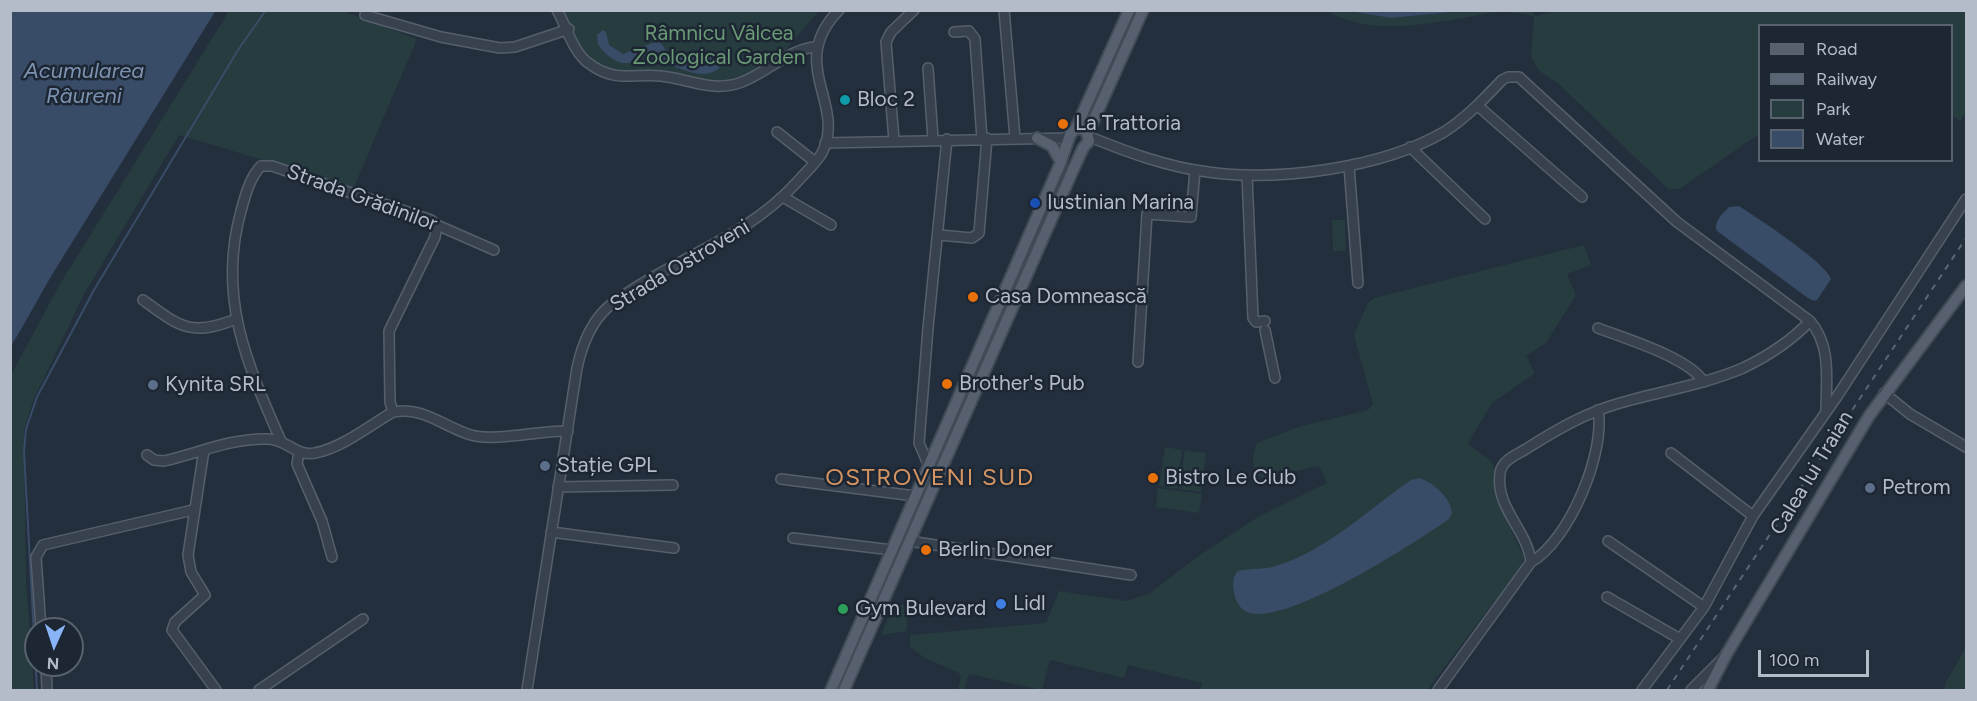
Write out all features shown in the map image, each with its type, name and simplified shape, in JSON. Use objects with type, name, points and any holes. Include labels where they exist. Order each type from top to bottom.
[{"type":"main road","points":[[831,690],[1069,139],[1076,129],[1129,10]]},
{"type":"main road","points":[[844,690],[1143,10]]},
{"type":"main road","points":[[1076,129],[1083,129],[1087,140]]},
{"type":"main road","points":[[1037,138],[1052,146],[1061,162]]},
{"type":"main road","points":[[1069,139],[1076,148],[1087,140]]},
{"type":"main road","name":"Calea lui Traian","points":[[1708,690],[1726,655],[1884,393],[1966,286]]},
{"type":"main road","points":[[844,660],[855,664]]},
{"type":"street","points":[[557,10],[586,61],[614,76],[630,78],[661,76],[708,87],[739,83],[755,77],[802,49],[816,47],[821,31],[838,10]]},
{"type":"street","points":[[894,140],[886,42],[891,32],[914,10]]},
{"type":"street","points":[[1004,10],[1015,138]]},
{"type":"street","points":[[365,15],[441,37],[500,48],[515,47],[569,29]]},
{"type":"street","points":[[939,235],[972,238],[979,233],[985,139],[975,39],[969,31],[954,32]]},
{"type":"street","name":"Strada Ostroveni","points":[[527,690],[580,356],[590,331],[602,312],[623,296],[751,224],[783,197],[815,162],[825,143],[826,122],[816,47]]},
{"type":"street","points":[[928,68],[933,140]]},
{"type":"street","points":[[1087,140],[1106,143],[1195,170],[1247,175],[1349,166],[1410,147],[1444,132],[1478,106],[1508,77],[1523,79],[1677,222],[1810,321],[1821,336],[1824,348],[1826,412]]},
{"type":"street","points":[[1478,106],[1582,197]]},
{"type":"street","points":[[777,132],[815,162]]},
{"type":"street","points":[[825,143],[947,139],[1069,139]]},
{"type":"street","points":[[928,464],[919,443],[947,139]]},
{"type":"street","points":[[1410,147],[1485,219]]},
{"type":"street","name":"Strada Grădinilor","points":[[236,319],[233,243],[246,195],[255,173],[261,166],[272,166],[431,220],[437,225],[494,250]]},
{"type":"street","points":[[1349,166],[1358,283]]},
{"type":"street","points":[[1138,362],[1147,214],[1191,217],[1195,170]]},
{"type":"street","points":[[1247,175],[1253,318],[1265,326],[1275,378]]},
{"type":"street","points":[[783,197],[831,225]]},
{"type":"street","points":[[1641,690],[1704,607],[1754,516],[1826,412],[1966,200]]},
{"type":"street","points":[[393,412],[390,402],[389,331],[435,237],[437,225]]},
{"type":"street","points":[[143,300],[180,326],[195,330],[217,327],[236,319],[245,357],[281,441]]},
{"type":"street","points":[[1531,562],[1528,548],[1504,503],[1500,483],[1503,465],[1557,429],[1598,410],[1704,382],[1756,362],[1785,344],[1810,321]]},
{"type":"street","points":[[1598,328],[1677,361],[1700,375],[1704,382]]},
{"type":"street","points":[[1884,393],[1910,414],[1966,447]]},
{"type":"street","points":[[1438,690],[1531,562],[1550,548],[1582,492],[1599,430],[1598,410]]},
{"type":"street","points":[[147,455],[154,460],[164,461],[232,441],[281,441],[299,452],[313,454],[332,447],[393,412],[419,412],[481,437],[568,431]]},
{"type":"street","points":[[204,450],[193,510],[188,560],[191,572],[206,596],[176,622],[172,630],[216,690]]},
{"type":"street","points":[[299,452],[297,464],[322,521],[332,557]]},
{"type":"street","points":[[1671,453],[1754,516]]},
{"type":"street","points":[[781,479],[915,496]]},
{"type":"street","points":[[558,487],[673,485]]},
{"type":"street","points":[[41,617],[36,557],[43,545],[193,510]]},
{"type":"street","points":[[551,532],[674,548]]},
{"type":"street","points":[[793,538],[892,550]]},
{"type":"street","points":[[909,541],[1131,575]]},
{"type":"street","points":[[1608,541],[1704,607]]},
{"type":"street","points":[[1608,597],[1680,639]]},
{"type":"street","points":[[259,690],[363,619]]},
{"type":"street","points":[[1691,690],[1726,655]]},
{"type":"green space","points":[[1562,10],[1966,11],[1966,111],[1960,121],[1953,117],[1953,24],[1758,24],[1758,135],[1681,188],[1669,190],[1559,84],[1538,70],[1531,57],[1534,16],[1503,11],[1533,11],[1535,16]]},
{"type":"green space","points":[[229,11],[343,11],[417,39],[354,187],[179,135],[83,296],[33,401],[24,429],[29,617],[24,617],[24,677],[33,677],[34,690],[11,690],[11,375],[60,284]]},
{"type":"green space","name":"Râmnicu Vâlcea Zoological Garden","points":[[561,11],[819,11],[788,47],[760,71],[735,80],[693,83],[669,82],[624,74],[590,61],[578,46]]},
{"type":"green space","points":[[1327,11],[1349,11],[1391,18],[1462,11],[1503,11],[1436,22],[1390,26],[1368,25],[1347,20]]},
{"type":"green space","points":[[1332,220],[1345,220],[1346,251],[1333,251]]},
{"type":"green space","points":[[1584,245],[1591,265],[1567,274],[1576,295],[1546,343],[1526,356],[1535,373],[1492,403],[1468,444],[1491,461],[1494,467],[1497,500],[1524,557],[1520,568],[1427,690],[1200,690],[1202,683],[1128,665],[1124,678],[1050,660],[1042,690],[969,674],[964,690],[958,690],[961,676],[959,673],[925,658],[910,647],[910,635],[1046,623],[1059,591],[1127,601],[1150,593],[1200,555],[1258,517],[1327,483],[1319,466],[1263,478],[1255,471],[1254,453],[1257,443],[1298,427],[1368,410],[1373,404],[1354,335],[1368,303],[1374,298]]},
{"type":"green space","points":[[1165,447],[1182,450],[1177,489],[1159,486]]},
{"type":"green space","points":[[1185,450],[1206,453],[1201,492],[1179,489]]},
{"type":"green space","points":[[1158,488],[1202,494],[1199,513],[1156,507]]},
{"type":"green space","points":[[894,604],[908,605],[907,631],[881,635]]},
{"type":"green space","points":[[1966,647],[1966,690],[1944,690],[1945,684]]},
{"type":"water","points":[[1349,10],[1462,11],[1391,18]]},
{"type":"water","name":"Acumularea Râureni","points":[[11,11],[216,11],[11,346]]},
{"type":"water","points":[[603,30],[606,32],[609,45],[623,54],[655,42],[661,43],[671,58],[675,59],[692,52],[704,56],[723,56],[726,60],[718,69],[698,74],[645,56],[628,63],[619,62],[603,51],[598,44],[597,35]]},
{"type":"water","points":[[1739,206],[1790,241],[1827,272],[1831,279],[1817,300],[1808,298],[1717,231],[1717,221],[1729,207]]},
{"type":"water","points":[[1419,478],[1445,496],[1451,507],[1452,513],[1449,519],[1351,579],[1293,606],[1268,613],[1250,613],[1239,606],[1233,587],[1238,571],[1274,567],[1297,558],[1331,539],[1411,480]]},
{"type":"pier","points":[[216,10],[218,12],[10,349],[50,278]]},
{"type":"waterway","points":[[37,690],[24,452],[26,429],[37,397],[94,290],[238,50],[266,10]]},
{"type":"railway","points":[[1667,690],[1966,238]]},
{"type":"place","name":"Bloc 2","points":[[845,100]]},
{"type":"place","name":"La Trattoria","points":[[1063,124]]},
{"type":"place","name":"Iustinian Marina","points":[[1035,203]]},
{"type":"place","name":"Casa Domnească","points":[[973,297]]},
{"type":"place","name":"Brother's Pub","points":[[947,384]]},
{"type":"place","name":"Kynita SRL","points":[[153,385]]},
{"type":"place","name":"Stație GPL","points":[[545,466]]},
{"type":"place","name":"Bistro Le Club","points":[[1153,478]]},
{"type":"place","name":"Petrom","points":[[1870,488]]},
{"type":"place","name":"Berlin Doner","points":[[926,550]]},
{"type":"place","name":"Lidl","points":[[1001,604]]},
{"type":"place","name":"Gym Bulevard","points":[[843,609]]},
{"type":"district","name":"OSTROVENI SUD","points":[[930,478]]}]
